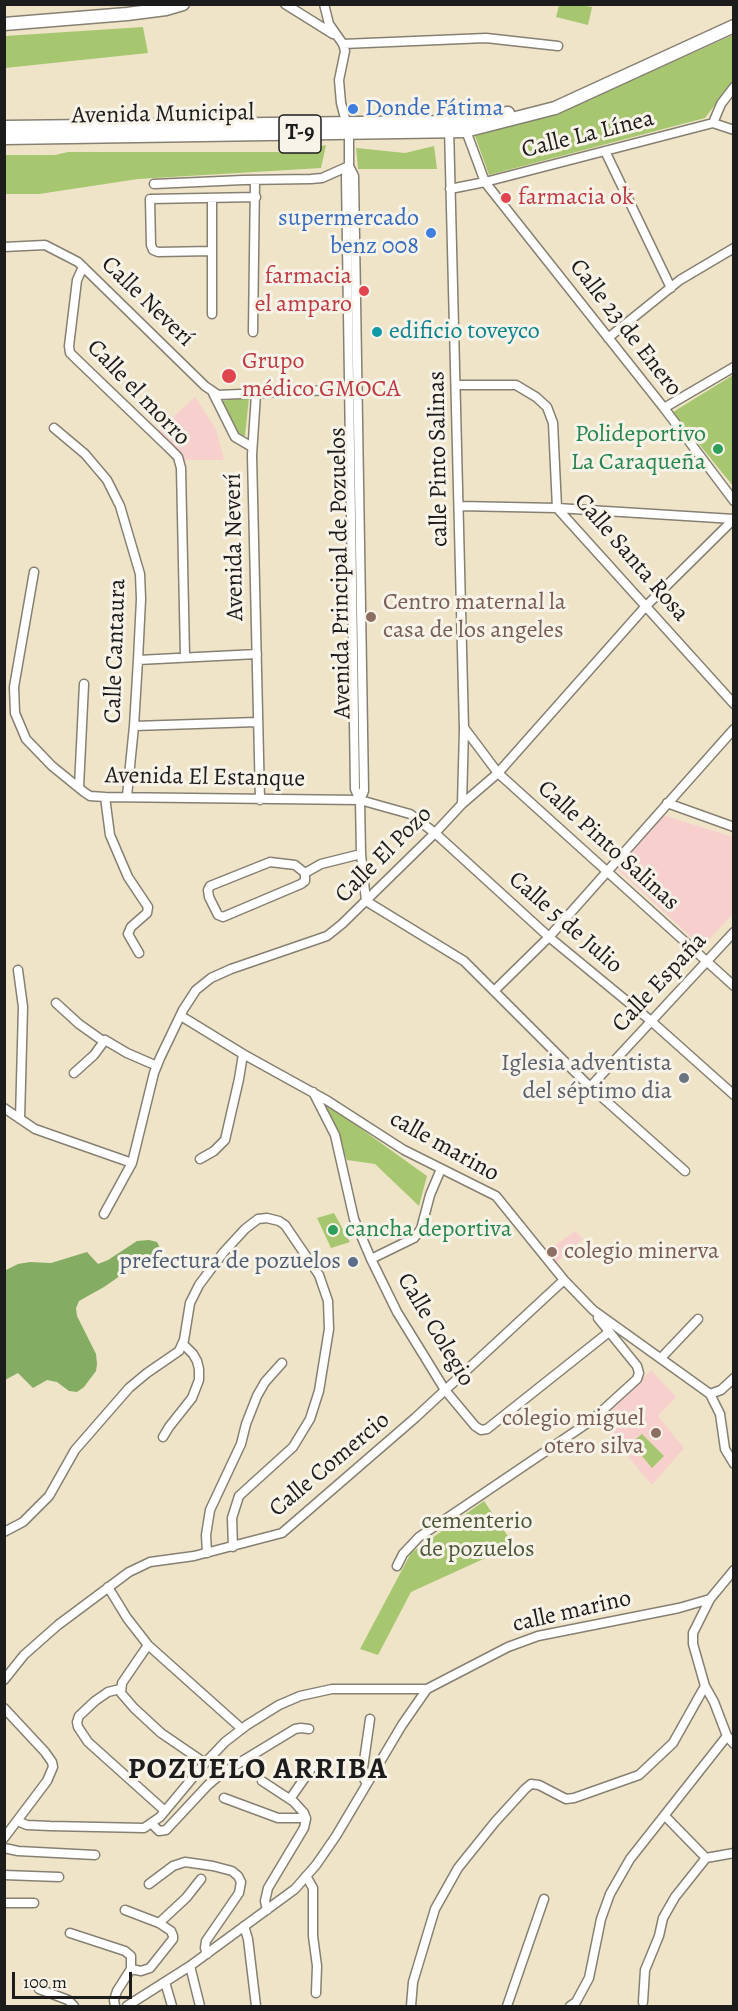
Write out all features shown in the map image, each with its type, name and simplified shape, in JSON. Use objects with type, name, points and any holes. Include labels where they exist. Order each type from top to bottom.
[{"type":"highway","points":[[4,24],[127,14],[166,9],[183,4]]},
{"type":"highway","name":"Avenida Municipal","points":[[4,127],[464,126],[555,108],[588,90],[733,23]]},
{"type":"highway","name":"Avenida Municipal","points":[[4,138],[348,128]]},
{"type":"street","points":[[285,4],[340,40],[486,38],[558,46]]},
{"type":"street","points":[[324,4],[329,24],[340,40]]},
{"type":"street","name":"Avenida Principal de Pozuelos","points":[[340,40],[345,51],[339,81],[341,103],[348,128],[349,166],[354,176],[353,389],[358,693],[356,789],[360,800],[366,901]]},
{"type":"street","points":[[734,87],[721,104],[713,123],[734,130]]},
{"type":"street","name":"Calle La Línea","points":[[450,189],[713,123]]},
{"type":"street","name":"Calle 23 de Enero","points":[[464,126],[485,182],[664,408],[734,501]]},
{"type":"street","name":"calle Pinto Salinas","points":[[449,127],[464,729],[462,804]]},
{"type":"street","points":[[605,151],[671,288]]},
{"type":"street","points":[[154,184],[322,178],[349,166]]},
{"type":"street","points":[[253,332],[255,180]]},
{"type":"street","points":[[212,251],[158,252],[153,250],[150,200],[256,198]]},
{"type":"street","points":[[212,199],[212,314]]},
{"type":"street","name":"Calle Neverí","points":[[4,247],[45,245],[78,262],[213,392]]},
{"type":"street","points":[[608,338],[671,288],[724,252],[734,248]]},
{"type":"street","name":"Calle el morro","points":[[83,267],[77,280],[70,353],[74,360],[178,457],[181,468],[185,656]]},
{"type":"street","points":[[664,408],[734,367]]},
{"type":"street","name":"Calle Santa Rosa","points":[[456,385],[516,385],[536,396],[547,407],[553,423],[556,508],[734,704]]},
{"type":"street","points":[[213,392],[218,395],[353,389]]},
{"type":"street","points":[[213,392],[235,437],[252,447]]},
{"type":"street","name":"Avenida Neverí","points":[[256,394],[252,447],[260,800]]},
{"type":"street","name":"Calle Cantaura","points":[[54,428],[85,454],[107,480],[120,506],[140,574],[138,660],[127,796]]},
{"type":"street","points":[[459,506],[556,508],[733,519]]},
{"type":"street","name":"Calle El Pozo","points":[[104,1214],[132,1163],[157,1066],[183,1010],[196,990],[211,978],[231,969],[327,936],[366,901],[462,804],[498,773],[646,606],[733,519]]},
{"type":"street","name":"Avenida El Estanque","points":[[34,572],[14,687],[15,713],[26,739],[52,766],[90,796],[360,800]]},
{"type":"street","points":[[138,660],[256,654]]},
{"type":"street","points":[[80,787],[84,684]]},
{"type":"street","points":[[134,726],[257,722]]},
{"type":"street","name":"Calle Pinto Salinas","points":[[464,729],[498,773],[734,986]]},
{"type":"street","points":[[495,990],[549,937],[734,729]]},
{"type":"street","points":[[105,797],[110,836],[128,877],[148,907],[147,913],[131,927],[128,934],[140,953]]},
{"type":"street","name":"Calle 5 de Julio","points":[[360,800],[410,814],[435,833],[549,937],[651,1021],[734,1095]]},
{"type":"street","points":[[667,803],[734,827]]},
{"type":"street","points":[[305,873],[321,864],[362,854]]},
{"type":"street","points":[[270,862],[295,865],[305,873],[305,881],[301,884],[223,917],[215,910],[209,897],[210,886],[270,862]]},
{"type":"street","points":[[366,901],[464,961],[591,1086],[685,1171]]},
{"type":"street","name":"Calle España","points":[[591,1086],[734,932]]},
{"type":"street","points":[[18,970],[23,1007],[20,1119]]},
{"type":"street","points":[[56,1003],[79,1024],[104,1041],[157,1066]]},
{"type":"street","name":"calle marino","points":[[181,1016],[243,1054],[313,1092],[404,1150],[496,1196],[564,1280],[593,1310],[710,1394]]},
{"type":"street","points":[[74,1073],[94,1055],[104,1041]]},
{"type":"street","points":[[200,1159],[214,1151],[225,1140],[243,1054]]},
{"type":"street","name":"Calle Colegio","points":[[313,1092],[335,1135],[354,1219],[371,1259],[397,1312],[445,1390],[475,1426],[481,1430],[487,1429],[609,1332]]},
{"type":"street","points":[[4,1108],[35,1129],[132,1163]]},
{"type":"street","points":[[371,1259],[414,1238],[421,1229],[430,1195],[441,1168]]},
{"type":"street","points":[[4,1532],[23,1522],[50,1496],[75,1450],[121,1396],[147,1372],[178,1351],[183,1344],[188,1312],[194,1294],[223,1253],[245,1229],[258,1219],[272,1219],[282,1223],[319,1275],[326,1294],[329,1319],[321,1378],[313,1411],[298,1441],[248,1487],[236,1502],[232,1518],[233,1547]]},
{"type":"street","name":"Calle Comercio","points":[[4,1680],[24,1654],[58,1625],[129,1572],[150,1562],[207,1553],[282,1533],[445,1390],[564,1280]]},
{"type":"street","points":[[397,1566],[403,1554],[419,1537],[592,1420],[633,1383],[638,1376],[639,1369],[593,1310]]},
{"type":"street","points":[[661,1358],[698,1319]]},
{"type":"street","points":[[163,1437],[192,1398],[199,1380],[197,1361],[183,1344]]},
{"type":"street","points":[[207,1553],[206,1535],[210,1510],[241,1444],[257,1396],[265,1382],[282,1363]]},
{"type":"street","points":[[734,1378],[721,1390],[710,1394],[720,1414],[725,1449],[734,1464]]},
{"type":"street","points":[[570,2007],[589,1978],[601,1918],[610,1894],[630,1859],[730,1740],[705,1686],[692,1638],[710,1599],[734,1570]]},
{"type":"street","points":[[108,1587],[127,1618],[148,1645],[242,1729]]},
{"type":"street","name":"calle marino","points":[[127,2007],[190,1966],[295,1889],[316,1865],[336,1836],[402,1725],[427,1689],[508,1647],[538,1636],[679,1608],[710,1599]]},
{"type":"street","points":[[148,1645],[122,1683],[120,1689],[123,1696],[147,1721],[182,1749],[205,1763]]},
{"type":"street","points":[[411,2007],[413,1982],[435,1909],[458,1868],[495,1821],[531,1784],[539,1785],[566,1799],[639,1775],[673,1743],[705,1686]]},
{"type":"street","points":[[120,1689],[108,1692],[95,1701],[79,1716],[78,1727],[88,1742],[165,1811]]},
{"type":"street","points":[[17,1821],[27,1825],[144,1828],[152,1824],[165,1811],[205,1763],[242,1729],[279,1705],[321,1690],[427,1689]]},
{"type":"street","points":[[4,1708],[45,1752],[53,1767],[47,1781],[4,1838]]},
{"type":"street","points":[[367,1784],[362,1775],[370,1719]]},
{"type":"street","points":[[152,1824],[159,1831],[166,1830],[221,1774],[295,1729],[309,1729]]},
{"type":"street","points":[[290,1798],[313,1766]]},
{"type":"street","points":[[262,1781],[290,1798],[306,1818],[304,1828],[268,1888],[267,1910]]},
{"type":"street","points":[[224,1798],[278,1818],[306,1818]]},
{"type":"street","points":[[665,1816],[706,1858]]},
{"type":"street","points":[[4,1848],[28,1852],[95,1855]]},
{"type":"street","points":[[644,2002],[645,1970],[659,1936],[663,1918],[675,1897],[706,1858],[734,1853]]},
{"type":"street","points":[[149,1884],[172,1866],[185,1862],[232,1871],[238,1876],[241,1882],[239,1893],[206,1941],[207,1954]]},
{"type":"street","points":[[4,1875],[59,1877]]},
{"type":"street","points":[[306,1876],[313,1888],[316,1993]]},
{"type":"street","points":[[159,1923],[186,1898],[201,1879]]},
{"type":"street","points":[[507,2007],[544,1899]]},
{"type":"street","points":[[4,1903],[34,1903]]},
{"type":"street","points":[[125,1911],[159,1923],[171,1931],[173,1939],[150,1968],[141,1971],[131,1969]]},
{"type":"street","points":[[244,1926],[248,1939],[256,2007]]},
{"type":"street","points":[[70,1933],[128,1952],[132,1959],[131,1969],[117,1991],[115,2007]]},
{"type":"street","points":[[190,1966],[200,2007]]},
{"type":"street","points":[[165,1982],[171,2007]]},
{"type":"street","points":[[39,1989],[68,2000],[74,2007]]},
{"type":"shaded area","points":[[195,397],[216,429],[224,460],[182,460],[158,431]]},
{"type":"shaded area","points":[[663,815],[733,837],[733,914],[702,947],[615,867]]},
{"type":"shaded area","points":[[575,1231],[583,1239],[556,1263],[547,1251]]},
{"type":"shaded area","points":[[651,1370],[676,1397],[658,1416],[684,1448],[652,1485],[599,1423]]},
{"type":"green space","points":[[559,5],[592,7],[588,25],[556,17]]},
{"type":"green space","points":[[143,27],[148,53],[5,68],[5,36]]},
{"type":"green space","points":[[733,35],[733,81],[705,118],[489,175],[475,136],[568,109]]},
{"type":"green space","points":[[326,145],[321,168],[138,179],[39,194],[5,194],[5,155],[55,155],[68,152],[296,152]]},
{"type":"green space","points":[[434,146],[437,169],[358,169],[356,148],[405,153]]},
{"type":"green space","name":"Polideportivo La Caraqueña","points":[[733,375],[733,486],[673,412]]},
{"type":"green space","points":[[249,398],[245,436],[233,433],[219,401]]},
{"type":"green space","points":[[325,1103],[427,1176],[419,1206],[375,1164],[347,1160]]},
{"type":"green space","name":"cancha deportiva","points":[[334,1213],[350,1242],[331,1248],[317,1218]]},
{"type":"green space","points":[[137,1241],[157,1242],[161,1250],[79,1301],[76,1308],[77,1316],[96,1354],[97,1364],[96,1371],[84,1387],[77,1392],[69,1391],[57,1382],[47,1380],[33,1388],[18,1373],[5,1380],[4,1273],[6,1270],[18,1264],[51,1263],[87,1252],[98,1264]]},
{"type":"green space","points":[[642,1434],[664,1456],[652,1468],[631,1443]]},
{"type":"green space","name":"cementerio de pozuelos","points":[[484,1501],[514,1545],[411,1592],[378,1655],[360,1649],[411,1553]]},
{"type":"place","name":"Donde Fátima","points":[[353,109]]},
{"type":"place","name":"farmacia ok","points":[[506,198]]},
{"type":"place","name":"supermercado benz 008","points":[[431,233]]},
{"type":"place","name":"farmacia el amparo","points":[[364,291]]},
{"type":"place","name":"edificio toveyco","points":[[377,332]]},
{"type":"place","name":"Grupo médico GMOCA","points":[[229,376]]},
{"type":"place","name":"Polideportivo La Caraqueña","points":[[718,449]]},
{"type":"place","name":"Centro maternal la casa de los angeles","points":[[371,617]]},
{"type":"place","name":"Iglesia adventista del séptimo dia","points":[[684,1078]]},
{"type":"place","name":"cancha deportiva","points":[[333,1230]]},
{"type":"place","name":"colegio minerva","points":[[552,1252]]},
{"type":"place","name":"prefectura de pozuelos","points":[[353,1262]]},
{"type":"place","name":"colegio miguel otero silva","points":[[656,1433]]},
{"type":"district","name":"POZUELO ARRIBA","points":[[258,1771]]}]
